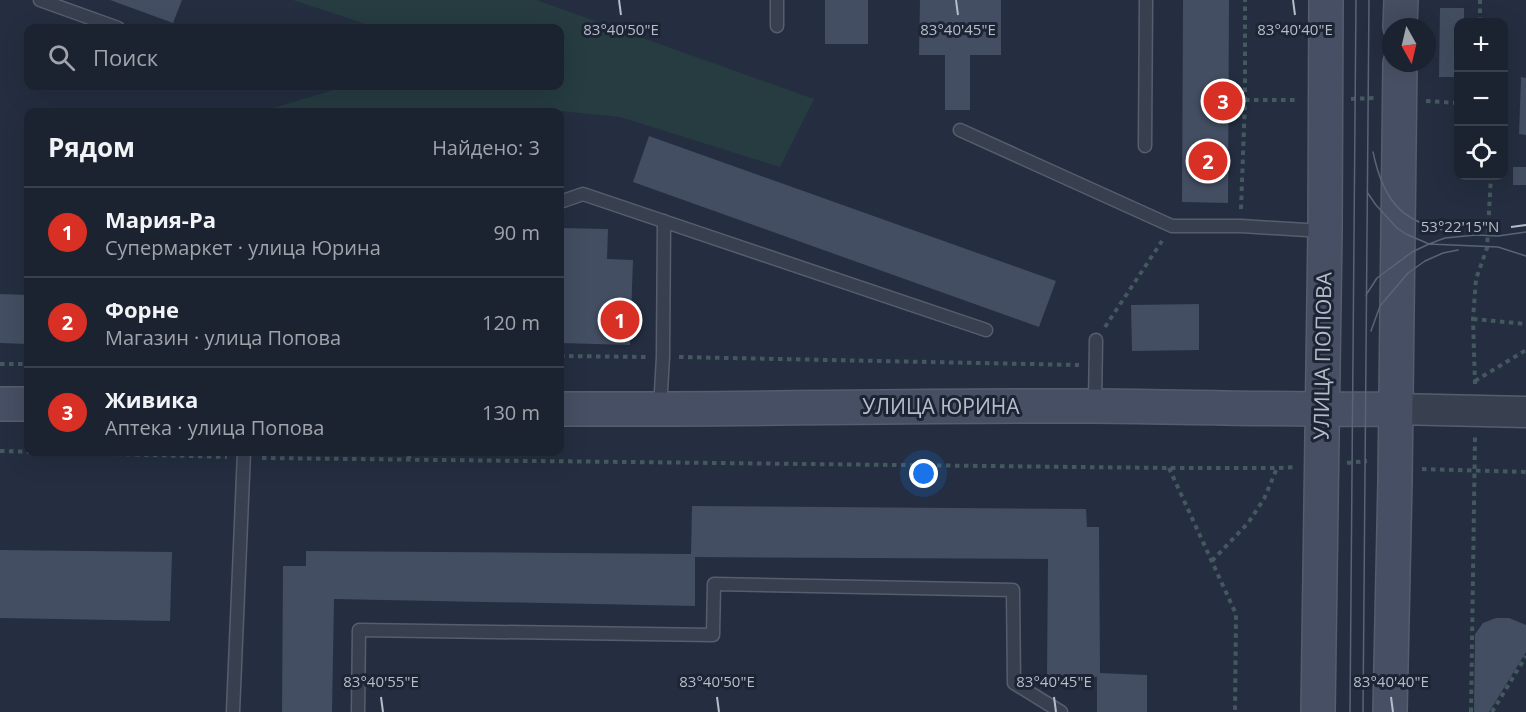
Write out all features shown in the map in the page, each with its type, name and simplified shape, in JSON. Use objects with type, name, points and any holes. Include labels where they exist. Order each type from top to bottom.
[{"type":"main road","name":"УЛИЦА ПОПОВА","points":[[1318,712],[1326,0]]},
{"type":"main road","points":[[1400,18],[1401,0]]},
{"type":"main road","points":[[1390,712],[1400,72]]},
{"type":"main road","points":[[0,404],[24,404]]},
{"type":"main road","name":"УЛИЦА ЮРИНА","points":[[564,409],[1095,406],[1395,409]]},
{"type":"street","points":[[1395,409],[1526,412]]},
{"type":"lane","points":[[40,0],[107,24]]},
{"type":"lane","points":[[777,0],[777,26]]},
{"type":"lane","points":[[1145,146],[1146,0]]},
{"type":"lane","points":[[960,129],[1172,226],[1240,226],[1325,231]]},
{"type":"lane","points":[[564,201],[583,194],[986,330]]},
{"type":"lane","points":[[660,410],[663,357],[664,221]]},
{"type":"lane","points":[[1095,406],[1096,340]]},
{"type":"lane","points":[[233,712],[244,456]]},
{"type":"lane","points":[[358,712],[359,630],[713,635],[714,584],[1013,590],[1014,683],[1061,712]]},
{"type":"path","points":[[1240,226],[1245,100],[1245,0]]},
{"type":"path","points":[[1480,0],[1480,18]]},
{"type":"path","points":[[1471,712],[1475,471],[1473,319],[1476,279],[1487,248],[1491,180]]},
{"type":"path","points":[[1096,340],[1172,226]]},
{"type":"path","points":[[1473,319],[1526,324]]},
{"type":"path","points":[[1475,381],[1526,350]]},
{"type":"path","points":[[564,356],[1096,366]]},
{"type":"path","points":[[0,364],[24,364]]},
{"type":"path","points":[[0,451],[24,451]]},
{"type":"path","points":[[309,456],[1169,468],[1277,468],[1365,461],[1417,469],[1526,472]]},
{"type":"path","points":[[407,459],[411,456]]},
{"type":"path","points":[[1169,468],[1236,614],[1235,712]]},
{"type":"path","points":[[1212,561],[1248,523],[1264,499],[1277,468]]},
{"type":"path","points":[[1492,712],[1526,656]]},
{"type":"green space","points":[[293,0],[536,0],[814,99],[780,167],[620,117],[564,111],[564,108],[273,108],[334,90],[564,90],[564,24],[366,24]]},
{"type":"building","points":[[110,0],[182,0],[173,23]]},
{"type":"building","points":[[825,0],[868,0],[868,44],[825,44]]},
{"type":"building","points":[[920,0],[1001,0],[1001,55],[970,55],[970,110],[945,110],[945,55],[919,55]]},
{"type":"building","points":[[1183,0],[1229,0],[1228,203],[1182,202]]},
{"type":"building","points":[[1440,8],[1464,8],[1464,18],[1454,18],[1454,77],[1439,77]]},
{"type":"building","points":[[1521,77],[1526,78],[1526,135],[1519,134]]},
{"type":"building","points":[[649,136],[1056,281],[1039,327],[633,182]]},
{"type":"building","points":[[1513,167],[1526,167],[1526,185],[1513,185]]},
{"type":"building","points":[[564,228],[608,229],[607,259],[633,260],[630,345],[564,343]]},
{"type":"building","points":[[0,294],[24,295],[24,344],[0,343]]},
{"type":"building","points":[[1199,304],[1199,350],[1132,351],[1131,305]]},
{"type":"building","points":[[692,506],[1086,509],[1087,527],[1099,527],[1100,673],[1147,675],[1147,712],[1097,712],[1097,677],[1047,675],[1048,559],[695,557],[695,606],[334,599],[332,712],[282,712],[283,566],[306,566],[306,551],[691,554]]},
{"type":"building","points":[[0,550],[172,552],[170,621],[0,618]]},
{"type":"building","points":[[1496,618],[1509,618],[1526,625],[1526,652],[1489,712],[1474,712],[1475,634],[1483,623]]},
{"type":"tram line","points":[[1350,712],[1356,0]]},
{"type":"tram line","points":[[1363,712],[1369,0]]},
{"type":"tram line","points":[[1373,152],[1383,186],[1400,209],[1411,218],[1424,224],[1459,233]]},
{"type":"tram line","points":[[1367,192],[1397,228],[1429,244],[1498,247],[1526,256]]},
{"type":"tram line","points":[[1366,295],[1377,278],[1412,252],[1429,244],[1445,238],[1476,235],[1498,236],[1526,232]]},
{"type":"tram line","points":[[1371,331],[1380,306],[1408,273],[1425,261],[1443,253],[1458,250]]},
{"type":"place","name":"Живика","points":[[1223,101]]},
{"type":"place","name":"Форне","points":[[1208,161]]},
{"type":"place","name":"Мария-Ра","points":[[620,320]]}]
